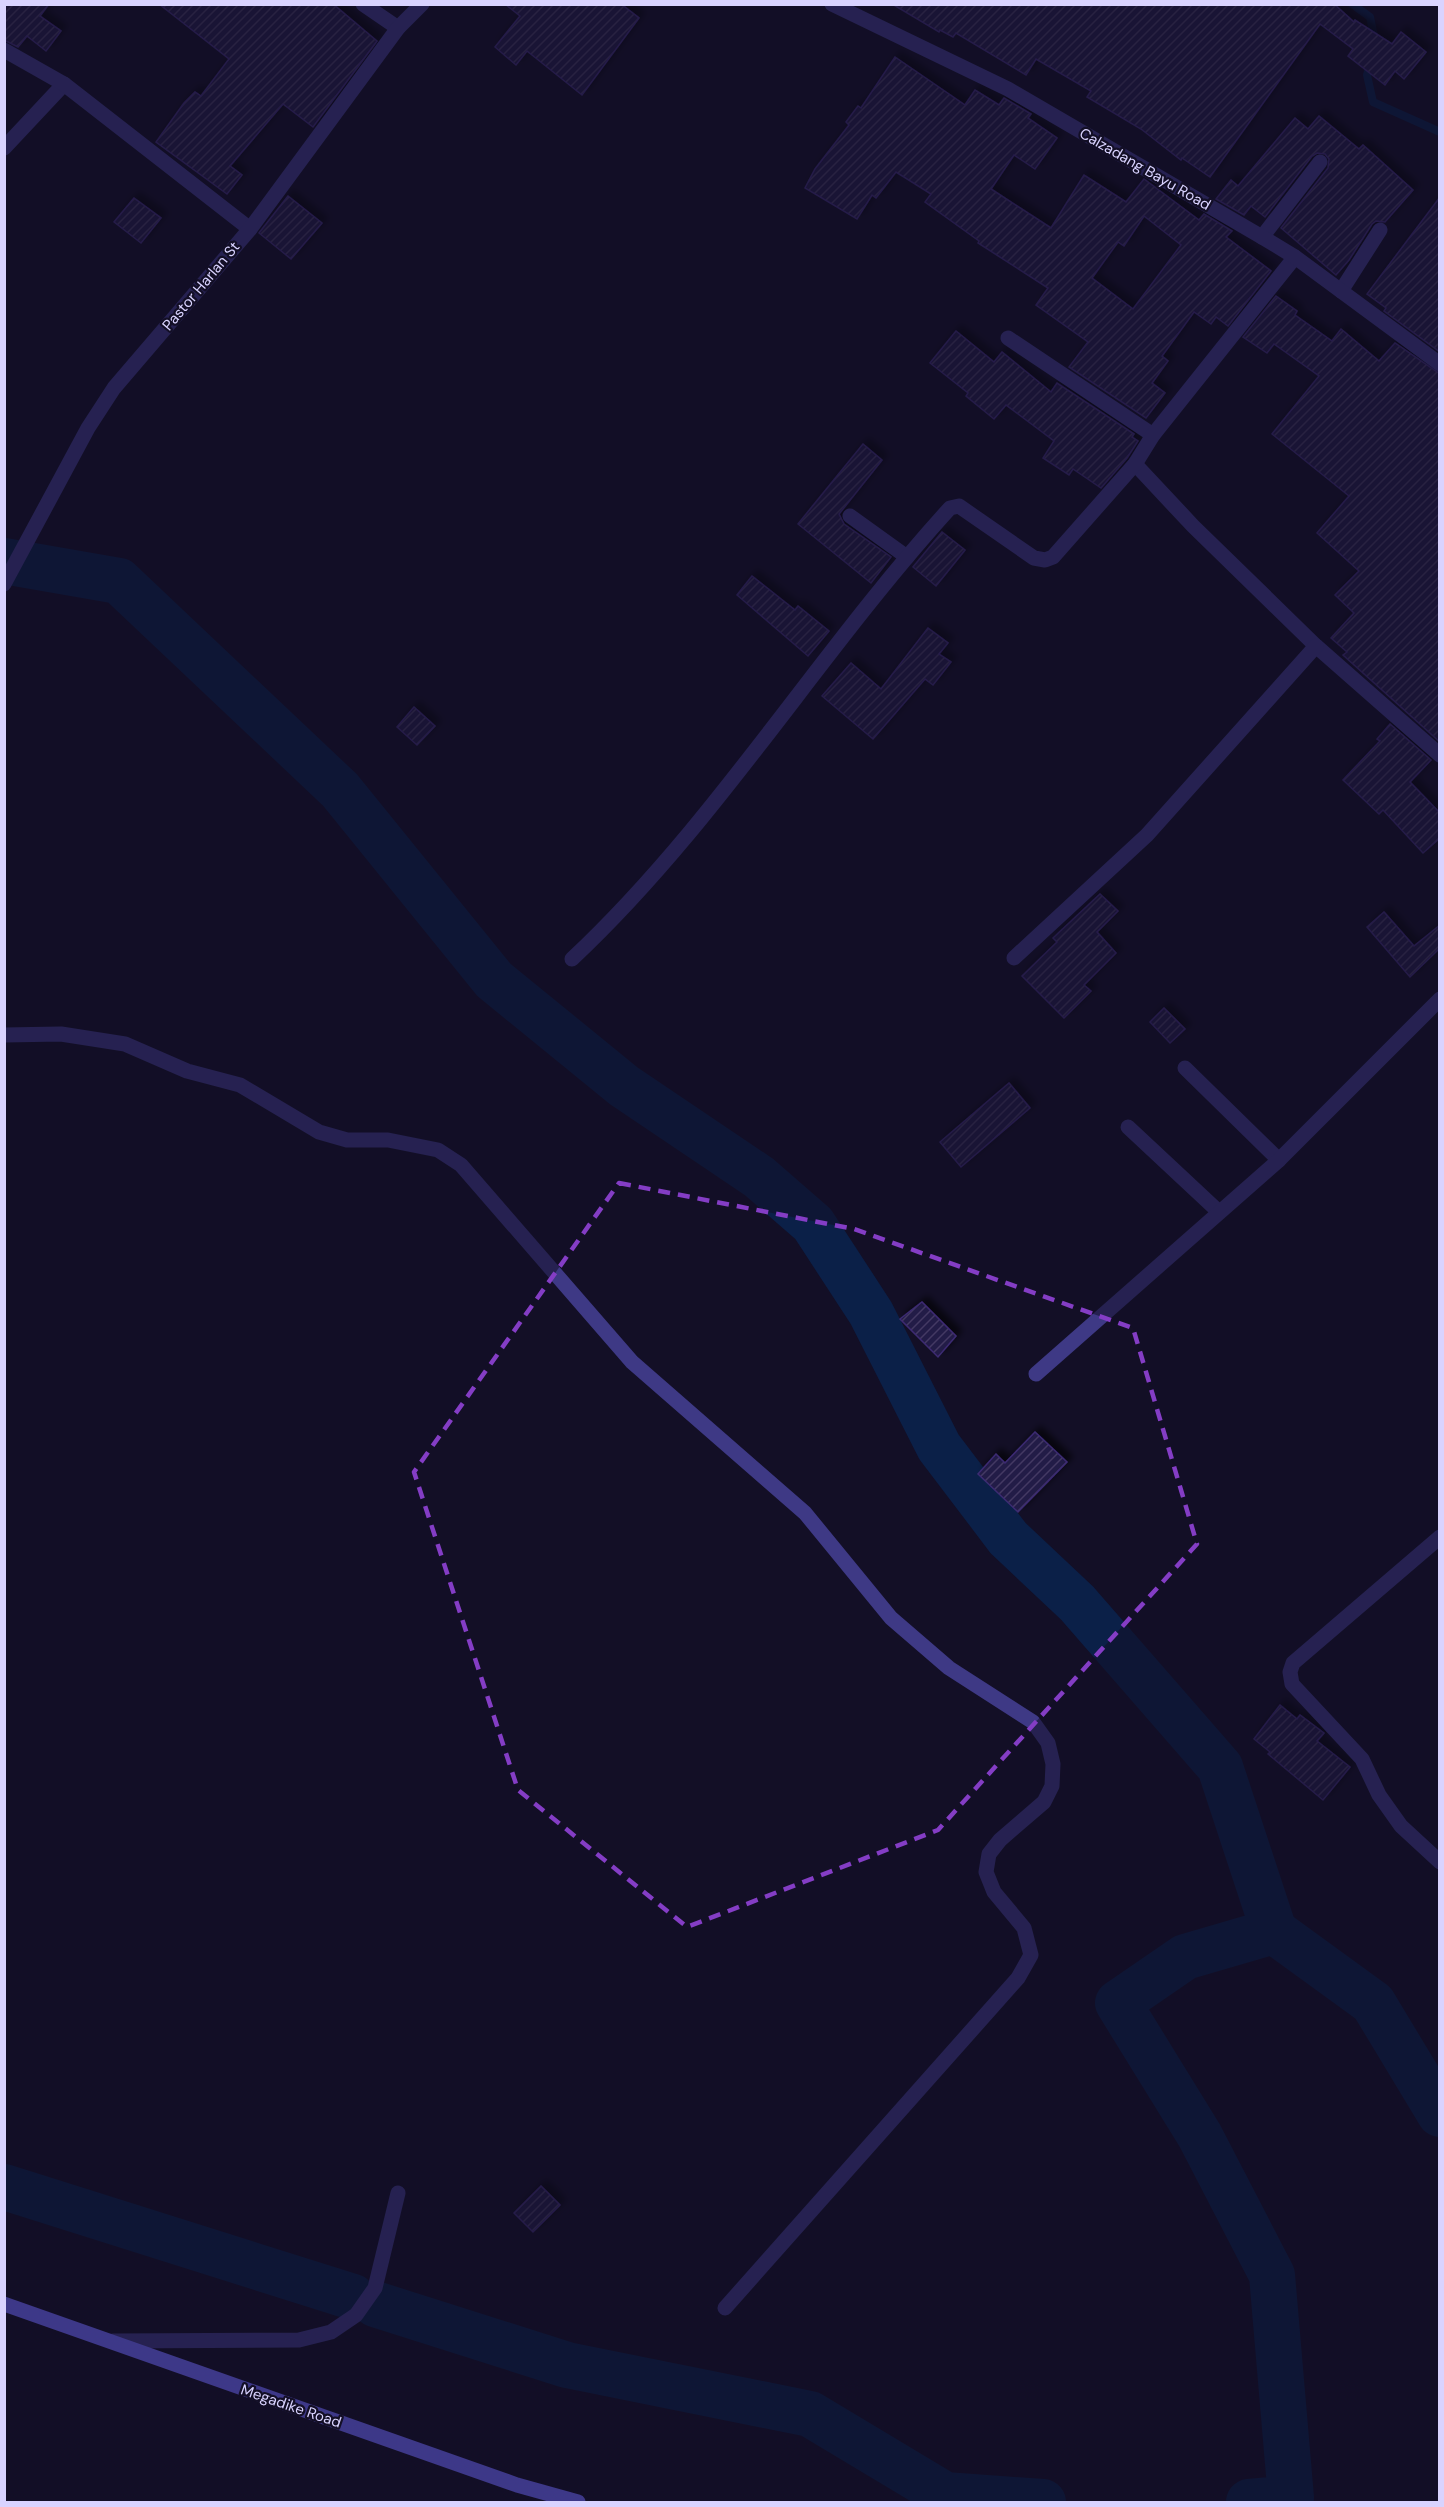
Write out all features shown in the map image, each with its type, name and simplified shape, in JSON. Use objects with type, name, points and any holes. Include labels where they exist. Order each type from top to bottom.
[{"type":"main road","name":"Megadike Road","points":[[4,2304],[517,2485],[578,2502]]},
{"type":"street","points":[[363,4],[398,28]]},
{"type":"street","name":"Pastor Harlan St","points":[[4,584],[83,437],[114,388],[250,229],[398,28],[422,4]]},
{"type":"street","name":"Calzadang Bayu Road","points":[[834,5],[1008,89],[1262,237],[1295,257],[1440,364]]},
{"type":"street","points":[[4,50],[64,84],[250,229]]},
{"type":"street","points":[[4,148],[64,84]]},
{"type":"street","points":[[1262,237],[1320,162]]},
{"type":"street","points":[[1341,291],[1380,230]]},
{"type":"street","points":[[572,959],[613,920],[697,822],[907,557],[950,508],[958,506],[1034,558],[1045,560],[1053,557],[1135,464],[1153,435],[1295,257]]},
{"type":"street","points":[[1008,338],[1153,435]]},
{"type":"street","points":[[1135,464],[1193,526],[1317,646],[1440,755]]},
{"type":"street","points":[[850,516],[907,557]]},
{"type":"street","points":[[1014,958],[1147,835],[1317,646]]},
{"type":"street","points":[[1036,1374],[1279,1160],[1440,999]]},
{"type":"street","points":[[4,1035],[61,1034],[125,1044],[187,1071],[240,1085],[319,1132],[347,1140],[388,1140],[438,1149],[461,1165],[632,1362],[805,1513],[891,1618],[950,1668],[1033,1722],[1047,1743],[1053,1764],[1052,1786],[1044,1802],[999,1839],[989,1854],[986,1872],[994,1892],[1024,1928],[1031,1955],[1018,1978],[725,2308]]},
{"type":"street","points":[[1185,1068],[1279,1160]]},
{"type":"street","points":[[1128,1126],[1219,1212]]},
{"type":"street","points":[[1440,1537],[1293,1663],[1290,1672],[1293,1684],[1362,1759],[1379,1795],[1401,1826],[1440,1862]]},
{"type":"street","points":[[107,2341],[299,2340],[331,2332],[356,2315],[375,2288],[398,2193]]},
{"type":"highlighted area","points":[[619,1183],[854,1229],[1133,1328],[1197,1544],[938,1830],[687,1927],[518,1790],[414,1472]]},
{"type":"building","points":[[4,4],[49,4],[40,16],[61,31],[46,51],[27,36],[18,47],[4,40]]},
{"type":"building","points":[[159,4],[333,4],[377,41],[313,127],[283,104],[230,166],[242,175],[227,194],[156,142],[184,103],[195,92],[201,96],[229,59]]},
{"type":"building","points":[[505,4],[621,4],[639,18],[582,95],[527,51],[516,65],[495,47],[520,16]]},
{"type":"building","points":[[892,4],[1334,4],[1354,22],[1355,20],[1392,44],[1401,32],[1426,52],[1404,79],[1395,71],[1385,85],[1348,56],[1353,49],[1320,24],[1210,177],[1182,158],[1181,160],[1141,129],[1087,97],[1091,91],[1036,59],[1026,75],[956,33],[953,37],[940,30],[939,32]]},
{"type":"building","points":[[895,57],[965,105],[975,90],[999,105],[1004,98],[1031,114],[1028,118],[1057,138],[1035,169],[1014,155],[991,189],[1051,228],[1084,175],[1126,202],[1144,179],[1199,220],[1204,214],[1232,231],[1226,237],[1271,271],[1228,326],[1216,317],[1211,324],[1194,312],[1162,356],[1168,361],[1152,383],[1165,393],[1146,418],[1069,367],[1088,342],[1036,305],[1048,288],[978,243],[979,241],[925,202],[931,194],[896,172],[876,198],[872,195],[857,219],[805,188],[815,169],[849,125],[846,122],[858,106],[861,108]],"holes":[[[1144,216],[1181,245],[1133,309],[1092,278],[1118,242],[1124,246]]]},
{"type":"building","points":[[1319,116],[1359,149],[1363,145],[1413,190],[1385,222],[1376,221],[1372,224],[1349,260],[1336,275],[1281,228],[1328,168],[1329,159],[1325,154],[1317,153],[1312,156],[1265,217],[1251,206],[1244,215],[1216,199],[1231,180],[1238,186],[1295,118],[1308,129]]},
{"type":"building","points":[[288,196],[322,223],[291,259],[259,233]]},
{"type":"building","points":[[1440,197],[1440,352],[1384,311],[1386,308],[1367,294]]},
{"type":"building","points":[[134,198],[161,218],[141,243],[114,222]]},
{"type":"building","points":[[1276,296],[1297,311],[1295,315],[1332,341],[1341,329],[1379,361],[1395,343],[1440,374],[1440,742],[1343,655],[1347,652],[1331,638],[1354,613],[1335,595],[1359,571],[1317,533],[1349,496],[1272,434],[1319,376],[1274,344],[1267,353],[1243,337]]},
{"type":"building","points":[[956,331],[994,362],[1002,352],[1051,392],[1057,383],[1134,434],[1132,437],[1138,441],[1127,458],[1101,488],[1073,469],[1069,475],[1043,458],[1054,441],[1006,405],[994,419],[966,396],[968,393],[930,363]]},
{"type":"building","points":[[863,444],[882,460],[839,514],[844,524],[891,557],[871,583],[798,524]]},
{"type":"building","points":[[942,532],[965,550],[936,586],[913,567]]},
{"type":"building","points":[[752,576],[795,610],[798,606],[829,631],[808,656],[737,595]]},
{"type":"building","points":[[928,628],[948,643],[939,654],[951,662],[933,685],[925,679],[873,739],[822,696],[851,663],[881,689]]},
{"type":"building","points":[[414,707],[435,726],[417,745],[397,727]]},
{"type":"building","points":[[1390,724],[1431,760],[1410,782],[1440,813],[1440,838],[1423,853],[1383,810],[1379,814],[1343,780],[1380,741],[1377,739]]},
{"type":"building","points":[[1100,894],[1118,911],[1097,932],[1116,953],[1084,985],[1091,991],[1064,1018],[1022,976],[1057,942],[1053,938]]},
{"type":"building","points":[[1384,912],[1414,946],[1440,925],[1440,948],[1410,977],[1367,927]]},
{"type":"building","points":[[1164,1008],[1185,1029],[1170,1043],[1150,1022]]},
{"type":"building","points":[[1009,1083],[1030,1108],[961,1167],[940,1142]]},
{"type":"building","points":[[922,1302],[956,1336],[938,1357],[900,1319]]},
{"type":"building","points":[[1035,1432],[1067,1462],[1018,1512],[978,1474],[996,1454],[1005,1463]]},
{"type":"building","points":[[1280,1705],[1297,1719],[1300,1715],[1324,1733],[1317,1741],[1350,1767],[1323,1800],[1268,1754],[1270,1752],[1254,1739]]},
{"type":"building","points":[[541,2186],[560,2205],[533,2232],[514,2213]]},
{"type":"waterway","points":[[1352,4],[1370,17],[1375,41]]},
{"type":"waterway","points":[[1370,64],[1367,75],[1373,102],[1440,132]]},
{"type":"waterway","points":[[4,561],[119,581],[340,790],[494,980],[624,1086],[759,1177],[813,1224],[871,1313],[939,1447],[1008,1538],[1077,1603],[1220,1767],[1274,1931]]},
{"type":"waterway","points":[[1249,2502],[1291,2498],[1272,2275],[1200,2136],[1118,2003],[1185,1957],[1274,1931],[1373,2003],[1440,2114]]},
{"type":"waterway","points":[[4,2187],[353,2297]]},
{"type":"waterway","points":[[375,2304],[567,2365],[810,2414],[945,2495],[1043,2502]]}]
